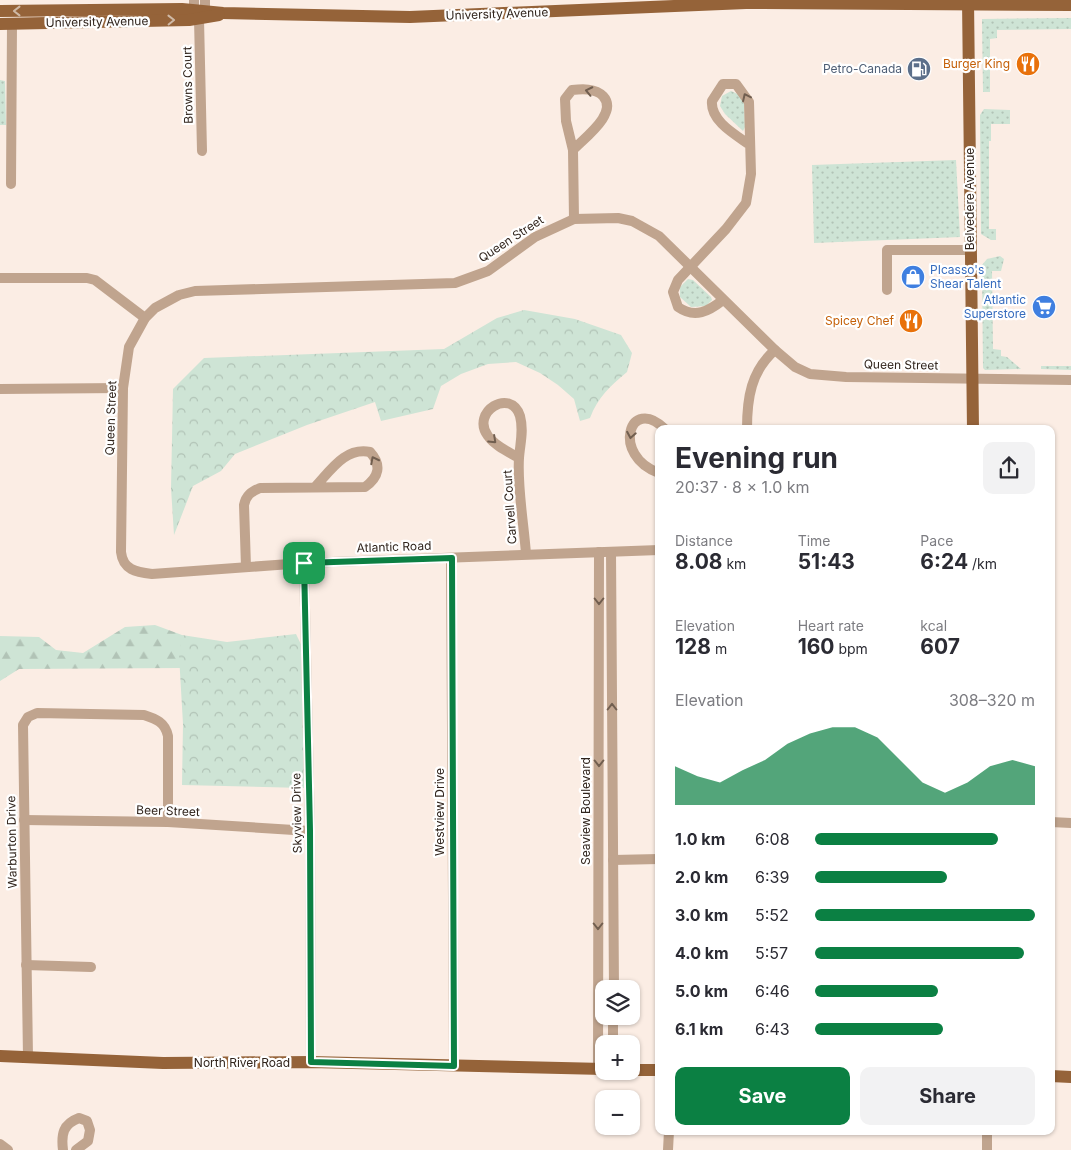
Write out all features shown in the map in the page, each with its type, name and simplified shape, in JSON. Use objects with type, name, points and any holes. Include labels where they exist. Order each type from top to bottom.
[{"type":"main road","name":"University Avenue","points":[[0,11],[199,8],[223,13],[410,17],[746,3],[968,2],[1071,4]]},
{"type":"main road","name":"Belvedere Avenue","points":[[968,2],[973,425]]},
{"type":"main road","name":"University Avenue","points":[[6,24],[199,8]]},
{"type":"main road","name":"North River Road","points":[[0,1056],[163,1063],[311,1062],[595,1070]]},
{"type":"main road","points":[[640,1070],[655,1070]]},
{"type":"main road","points":[[1055,1076],[1071,1077]]},
{"type":"street","name":"Browns Court","points":[[199,8],[202,151]]},
{"type":"street","points":[[6,24],[11,184]]},
{"type":"street","points":[[723,300],[709,311],[698,313],[685,312],[678,307],[673,298],[673,287],[746,203],[751,174],[749,102],[736,84],[723,84],[712,101],[715,115],[728,129],[750,145]]},
{"type":"street","points":[[573,150],[602,120],[608,111],[606,101],[601,94],[585,89],[572,90],[565,99],[566,121],[573,150],[574,220]]},
{"type":"street","name":"Queen Street","points":[[131,570],[122,561],[121,552],[123,388],[129,347],[144,318],[179,295],[195,291],[455,283],[488,271],[535,237],[574,220],[618,218],[632,221],[659,236],[775,350],[802,371],[828,376],[1071,380]]},
{"type":"street","points":[[887,290],[887,250],[971,250]]},
{"type":"street","points":[[0,278],[87,278],[103,285],[144,318]]},
{"type":"street","points":[[747,425],[747,400],[750,387],[765,359],[775,350]]},
{"type":"street","points":[[0,389],[123,388]]},
{"type":"street","name":"Carvell Court","points":[[519,458],[487,435],[483,425],[485,414],[491,406],[499,403],[510,403],[517,409],[522,440],[519,458],[526,554]]},
{"type":"street","points":[[655,470],[634,454],[629,442],[629,432],[634,424],[647,418],[652,418],[660,425]]},
{"type":"street","points":[[246,567],[246,498],[260,488],[365,487],[373,481],[379,472],[378,464],[370,452],[354,451],[346,455],[315,486]]},
{"type":"street","name":"Atlantic Road","points":[[131,570],[152,574],[304,563],[655,550]]},
{"type":"street","name":"Seaview Boulevard","points":[[599,552],[601,1035]]},
{"type":"street","points":[[611,552],[614,980]]},
{"type":"street","name":"Westview Drive","points":[[452,558],[454,1066]]},
{"type":"street","name":"Skyview Drive","points":[[304,563],[310,830],[311,1062]]},
{"type":"street","name":"Warburton Drive","points":[[28,1057],[23,725],[28,717],[37,713],[144,715],[158,719],[166,728],[168,736],[168,822]]},
{"type":"street","name":"Beer Street","points":[[24,820],[168,822],[310,830]]},
{"type":"street","points":[[1055,822],[1071,823]]},
{"type":"street","points":[[613,860],[655,859]]},
{"type":"street","points":[[26,966],[91,967]]},
{"type":"street","points":[[63,1150],[64,1129],[69,1122],[79,1118],[87,1121],[90,1130],[88,1141],[76,1150]]},
{"type":"street","points":[[668,1150],[669,1135]]},
{"type":"street","points":[[987,1135],[987,1150]]},
{"type":"street","points":[[0,1144],[8,1150]]},
{"type":"green space","points":[[1071,18],[1071,29],[997,30],[997,38],[990,39],[990,92],[983,92],[982,19]]},
{"type":"green space","points":[[0,80],[5,81],[6,125],[0,125]]},
{"type":"green space","points":[[731,91],[744,97],[745,127],[743,131],[725,114],[720,106],[722,96]]},
{"type":"green space","points":[[984,109],[1010,110],[1010,124],[991,124],[991,141],[989,141],[989,229],[996,229],[996,240],[991,240],[981,234],[980,115]]},
{"type":"green space","points":[[956,160],[960,237],[814,243],[812,165]]},
{"type":"green space","points":[[1000,256],[1004,259],[1001,271],[992,271],[993,349],[1001,350],[1001,356],[1007,357],[1021,369],[985,370],[983,368],[982,265],[987,259]]},
{"type":"green space","points":[[688,279],[693,280],[711,297],[712,300],[706,306],[691,307],[680,297],[680,287]]},
{"type":"green space","points":[[524,310],[575,319],[621,335],[632,353],[627,372],[605,392],[590,418],[580,421],[574,399],[540,373],[516,362],[488,364],[461,374],[441,386],[433,409],[381,421],[375,402],[307,425],[235,454],[221,471],[193,486],[174,535],[171,488],[173,389],[204,358],[444,349],[497,318]]},
{"type":"green space","points":[[1041,366],[1071,366],[1071,370],[1041,369]]},
{"type":"green space","points":[[155,625],[182,635],[182,668],[19,669],[0,681],[0,636],[39,637],[56,650],[83,653],[125,627]]},
{"type":"green space","points":[[296,634],[310,663],[304,788],[182,785],[183,724],[179,655],[182,635],[227,642]]},
{"type":"place","name":"Burger King","points":[[1028,64]]},
{"type":"place","name":"Petro-Canada","points":[[919,69]]},
{"type":"place","name":"PIcasso's Shear Talent","points":[[913,277]]},
{"type":"place","name":"Atlantic Superstore","points":[[1044,307]]},
{"type":"place","name":"Spicey Chef","points":[[911,321]]},
{"type":"route","points":[[452,558],[454,1066],[311,1062],[310,830],[304,563],[452,558]]}]
